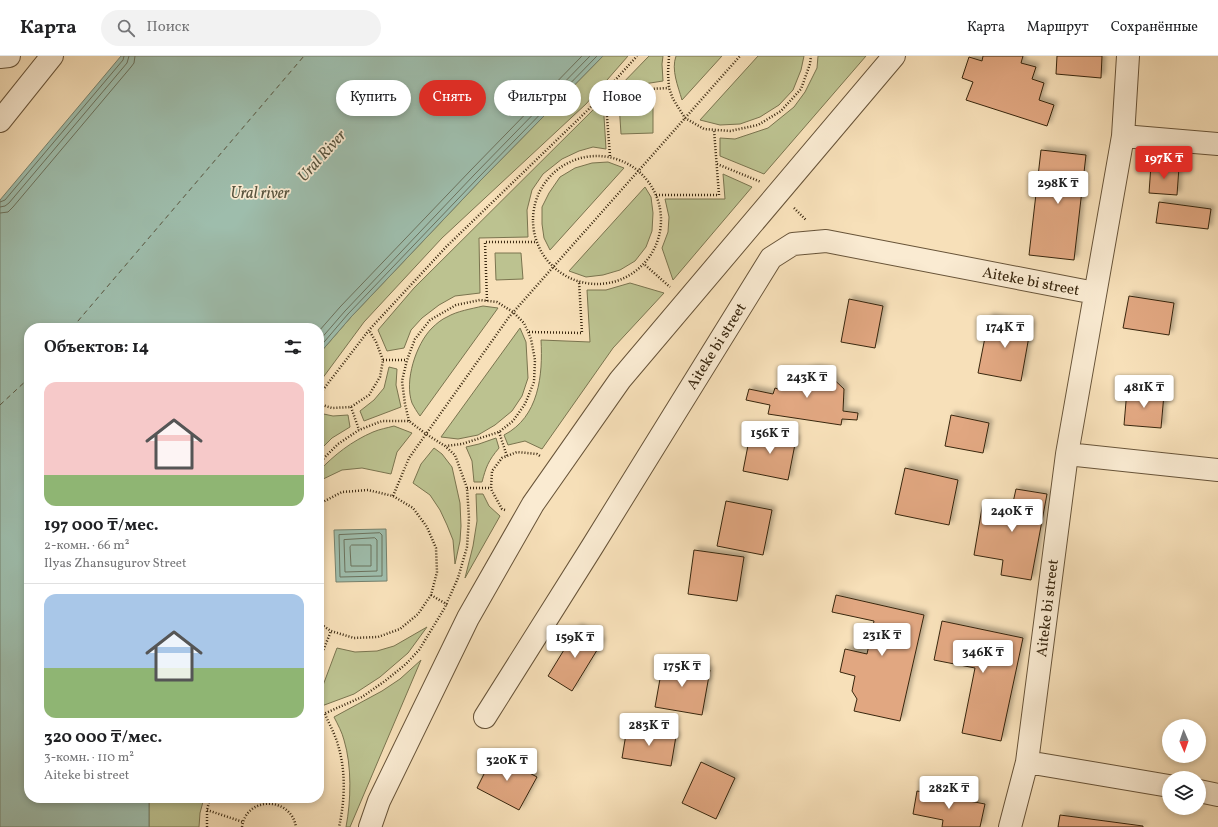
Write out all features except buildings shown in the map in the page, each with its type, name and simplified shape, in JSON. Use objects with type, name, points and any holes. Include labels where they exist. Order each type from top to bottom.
[{"type":"street","points":[[0,57],[9,56]]},
{"type":"street","points":[[0,121],[52,56]]},
{"type":"street","points":[[370,827],[379,801],[465,625],[523,520],[558,468],[620,380],[894,56]]},
{"type":"street","name":"Aiteke bi street","points":[[1010,827],[1027,762],[1067,454],[1123,136],[1128,56]]},
{"type":"street","points":[[1123,136],[1218,144]]},
{"type":"street","name":"Aiteke bi street","points":[[485,717],[771,258],[793,244],[826,240],[1095,293]]},
{"type":"street","points":[[1067,454],[1218,470]]},
{"type":"street","points":[[1027,762],[1162,785]]},
{"type":"street","points":[[1206,793],[1218,795]]},
{"type":"path","points":[[615,80],[637,56]]},
{"type":"path","points":[[668,56],[669,88],[673,99],[685,118],[704,129],[730,131],[758,125],[781,111],[801,89],[810,64],[811,56]]},
{"type":"path","points":[[393,496],[409,458],[513,312],[740,56]]},
{"type":"path","points":[[656,89],[669,88]]},
{"type":"path","points":[[324,388],[369,330],[447,246],[589,108]]},
{"type":"path","points":[[607,116],[610,156]]},
{"type":"path","points":[[656,195],[719,195],[714,130]]},
{"type":"path","points":[[601,155],[610,156],[622,160],[639,170],[652,186],[660,205],[662,226],[657,245],[645,265],[628,276],[607,284],[585,283],[564,275],[547,261],[536,242],[532,220],[536,198],[547,179],[562,165],[581,157],[601,155]]},
{"type":"path","points":[[717,164],[760,181],[779,193],[826,240]]},
{"type":"path","points":[[487,301],[485,242],[536,242]]},
{"type":"path","points":[[645,265],[686,302]]},
{"type":"path","points":[[528,332],[582,333],[578,281]]},
{"type":"path","points":[[409,421],[402,381],[407,360],[415,339],[430,320],[456,304],[480,300],[497,302],[513,312],[524,323],[531,339],[536,360],[534,382],[525,404],[513,421],[498,432],[462,444],[445,446]]},
{"type":"path","points":[[324,406],[332,408],[351,407],[369,395],[380,377],[383,360],[376,342],[369,330]]},
{"type":"path","points":[[383,360],[407,360]]},
{"type":"path","points":[[351,407],[359,430]]},
{"type":"path","points":[[324,458],[338,444],[359,430],[382,421],[409,421],[455,454],[467,488],[469,518],[467,547],[458,578],[444,609],[419,650],[406,664],[362,697],[325,714],[338,743],[344,768],[342,812],[339,827]]},
{"type":"path","points":[[498,432],[507,456]]},
{"type":"path","points":[[523,520],[502,509],[491,488],[492,471],[502,458],[516,452],[537,454],[558,468]]},
{"type":"path","points":[[467,488],[491,488]]},
{"type":"path","points":[[324,501],[342,492],[368,490],[393,496],[413,508],[428,526],[436,548],[437,572],[431,595],[418,614],[400,629],[378,637],[354,638],[331,631],[324,626]]},
{"type":"path","points":[[324,648],[331,631]]},
{"type":"path","points":[[207,827],[207,810],[209,803]]},
{"type":"path","points":[[242,827],[246,816],[252,809],[260,805],[273,803],[291,814],[296,827]]},
{"type":"path","points":[[207,810],[243,822]]},
{"type":"green space","points":[[603,56],[628,56],[607,80],[589,80],[589,101],[581,109],[581,80],[579,80]]},
{"type":"green space","points":[[649,56],[663,56],[663,81],[656,82],[656,80],[626,80]]},
{"type":"green space","points":[[676,56],[722,56],[682,100],[674,67]]},
{"type":"green space","points":[[758,56],[804,56],[801,70],[793,90],[779,105],[760,117],[740,124],[720,125],[700,120]]},
{"type":"green space","points":[[818,56],[866,56],[764,174],[720,156],[720,138],[735,139],[768,128],[794,107],[805,92],[817,68]]},
{"type":"green space","points":[[589,114],[589,116],[604,116],[606,149],[593,147],[579,151],[562,159],[543,174],[532,190],[527,210],[528,237],[479,238],[480,293],[455,296],[439,305],[422,318],[411,330],[404,348],[387,351],[378,330],[414,288]]},
{"type":"green space","points":[[544,116],[573,116],[442,238],[364,322],[324,376],[324,348],[351,317]]},
{"type":"green space","points":[[620,116],[653,116],[653,133],[621,134]]},
{"type":"green space","points":[[608,162],[624,168],[550,250],[544,238],[542,224],[542,207],[549,193],[560,177],[575,168],[592,163]]},
{"type":"green space","points":[[723,174],[752,187],[673,280],[662,248],[668,232],[669,217],[665,199],[725,199]]},
{"type":"green space","points":[[645,187],[651,197],[653,213],[652,231],[646,247],[635,261],[620,270],[603,275],[586,277],[569,271]]},
{"type":"green space","points":[[495,253],[521,253],[523,279],[496,280]]},
{"type":"green space","points":[[630,283],[664,293],[613,348],[542,449],[525,441],[508,445],[504,435],[516,427],[525,417],[532,406],[536,394],[541,367],[541,340],[590,342],[587,290],[606,290]]},
{"type":"green space","points":[[483,306],[498,308],[420,416],[412,403],[410,384],[413,363],[421,343],[432,328],[443,319],[460,312]]},
{"type":"green space","points":[[520,328],[526,342],[528,378],[522,396],[512,411],[495,425],[478,435],[458,439],[441,437]]},
{"type":"green space","points":[[389,367],[397,369],[396,385],[401,407],[364,421],[360,411],[374,400],[384,388]]},
{"type":"green space","points":[[324,414],[333,416],[348,415],[350,427],[332,438],[324,446]]},
{"type":"green space","points":[[394,426],[412,433],[397,452],[391,474],[362,468],[342,470],[324,479],[324,466],[331,459],[358,440],[381,429]]},
{"type":"green space","points":[[496,438],[499,448],[488,464],[482,482],[474,482],[472,461],[466,447]]},
{"type":"green space","points":[[434,448],[442,454],[452,467],[460,503],[460,541],[455,564],[453,540],[440,510],[430,495],[413,483],[421,464]]},
{"type":"green space","points":[[476,494],[483,494],[489,506],[500,516],[465,578],[473,546],[477,521]]},
{"type":"green space","points":[[427,627],[408,653],[380,677],[354,694],[324,705],[324,683],[337,648],[355,652],[377,651],[394,646]]},
{"type":"green space","points":[[421,660],[350,827],[346,827],[350,795],[347,750],[340,728],[334,717],[382,691],[400,679]]},
{"type":"green space","points":[[149,803],[203,803],[199,827],[149,827]]},
{"type":"water","name":"Ural river","points":[[121,56],[603,56],[579,80],[494,80],[494,116],[544,116],[351,317],[324,348],[324,323],[24,323],[24,803],[149,803],[149,827],[0,827],[0,200]]},
{"type":"water","points":[[386,529],[387,581],[336,582],[334,530]]},
{"type":"ferry route","points":[[76,323],[304,56]]},
{"type":"ferry route","points":[[0,405],[24,383]]},
{"type":"water label","name":"Ural River","points":[[321,155]]}]
